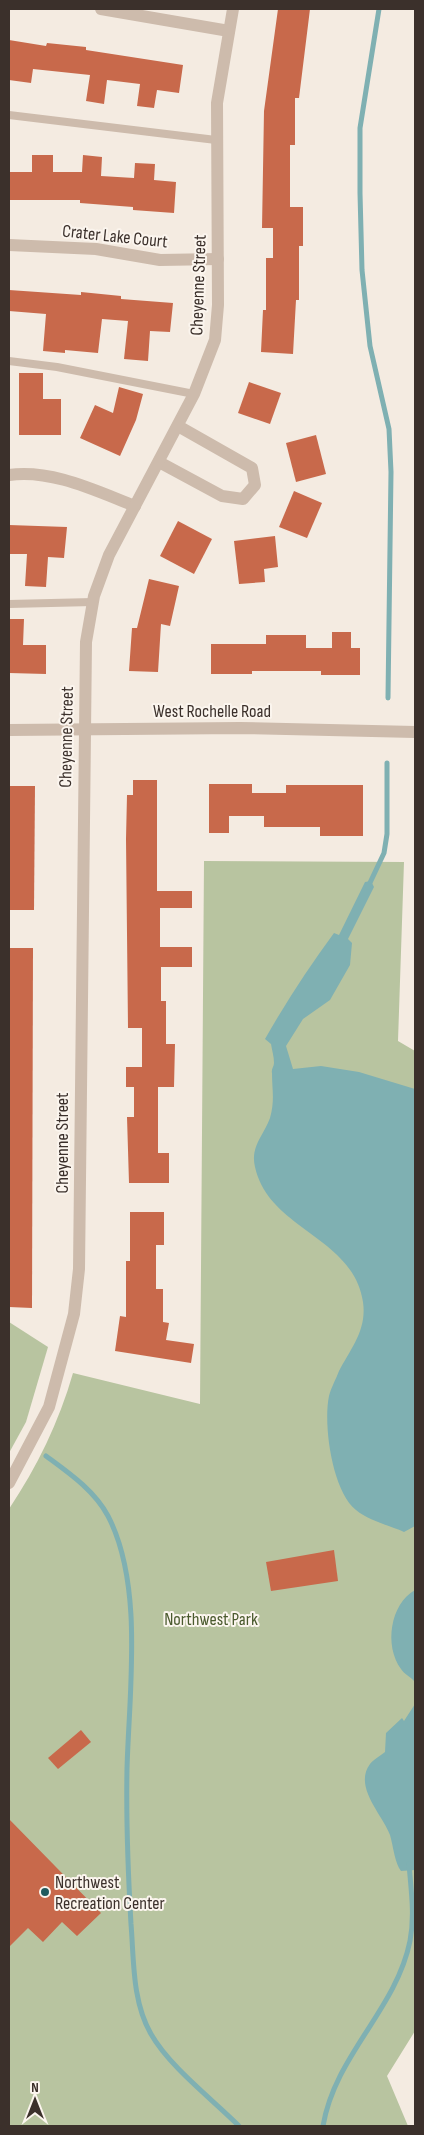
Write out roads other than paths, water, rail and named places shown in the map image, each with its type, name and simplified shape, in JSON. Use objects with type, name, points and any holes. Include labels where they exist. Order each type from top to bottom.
[{"type":"street","points":[[101,9],[229,31]]},
{"type":"street","name":"Cheyenne Street","points":[[9,1483],[49,1407],[74,1314],[79,1269],[83,728],[86,642],[93,602],[109,555],[194,394],[215,340],[218,305],[217,103],[234,9]]},
{"type":"street","name":"Crater Lake Court","points":[[9,245],[96,249],[160,260],[218,259]]},
{"type":"street","points":[[159,462],[222,496],[243,499],[255,486],[252,468],[178,426]]},
{"type":"street","points":[[9,475],[21,474],[70,481],[135,506]]},
{"type":"street","name":"West Rochelle Road","points":[[9,730],[240,728],[415,732]]},
{"type":"lane","points":[[9,115],[216,140]]},
{"type":"lane","points":[[9,361],[166,387],[194,394]]},
{"type":"lane","points":[[9,604],[93,602]]},
{"type":"water","points":[[371,881],[374,887],[348,939],[352,943],[350,965],[330,1000],[303,1019],[286,1046],[293,1069],[321,1066],[359,1072],[415,1089],[415,1526],[404,1532],[373,1520],[356,1510],[348,1501],[341,1488],[331,1456],[327,1423],[329,1396],[339,1371],[357,1338],[363,1321],[363,1302],[356,1280],[344,1262],[328,1247],[276,1205],[263,1188],[254,1160],[258,1141],[270,1118],[273,1095],[272,1072],[274,1058],[271,1044],[265,1039],[289,998],[334,933],[339,935],[365,882]]},
{"type":"water","points":[[415,1590],[415,1682],[402,1671],[396,1660],[391,1638],[395,1615],[400,1605]]},
{"type":"water","points":[[415,1704],[415,1870],[401,1871],[390,1835],[371,1801],[365,1782],[370,1764],[385,1752],[386,1733],[402,1718],[404,1721]]},
{"type":"waterway","points":[[379,9],[360,128],[360,193],[362,270],[370,346],[389,429],[391,472],[388,698]]},
{"type":"waterway","points":[[368,887],[384,853],[387,834],[387,763]]},
{"type":"waterway","points":[[46,1456],[96,1498],[108,1516],[119,1544],[126,1574],[132,1640],[127,1769],[128,1846],[135,1980],[140,2008],[151,2034],[169,2058],[239,2126]]},
{"type":"waterway","points":[[323,2126],[330,2100],[340,2077],[392,1989],[403,1966],[410,1941],[412,1922],[409,1864]]},
{"type":"place","name":"Northwest Recreation Center","points":[[45,1892]]},
{"type":"park label","name":"Northwest Park","points":[[211,1619]]}]
